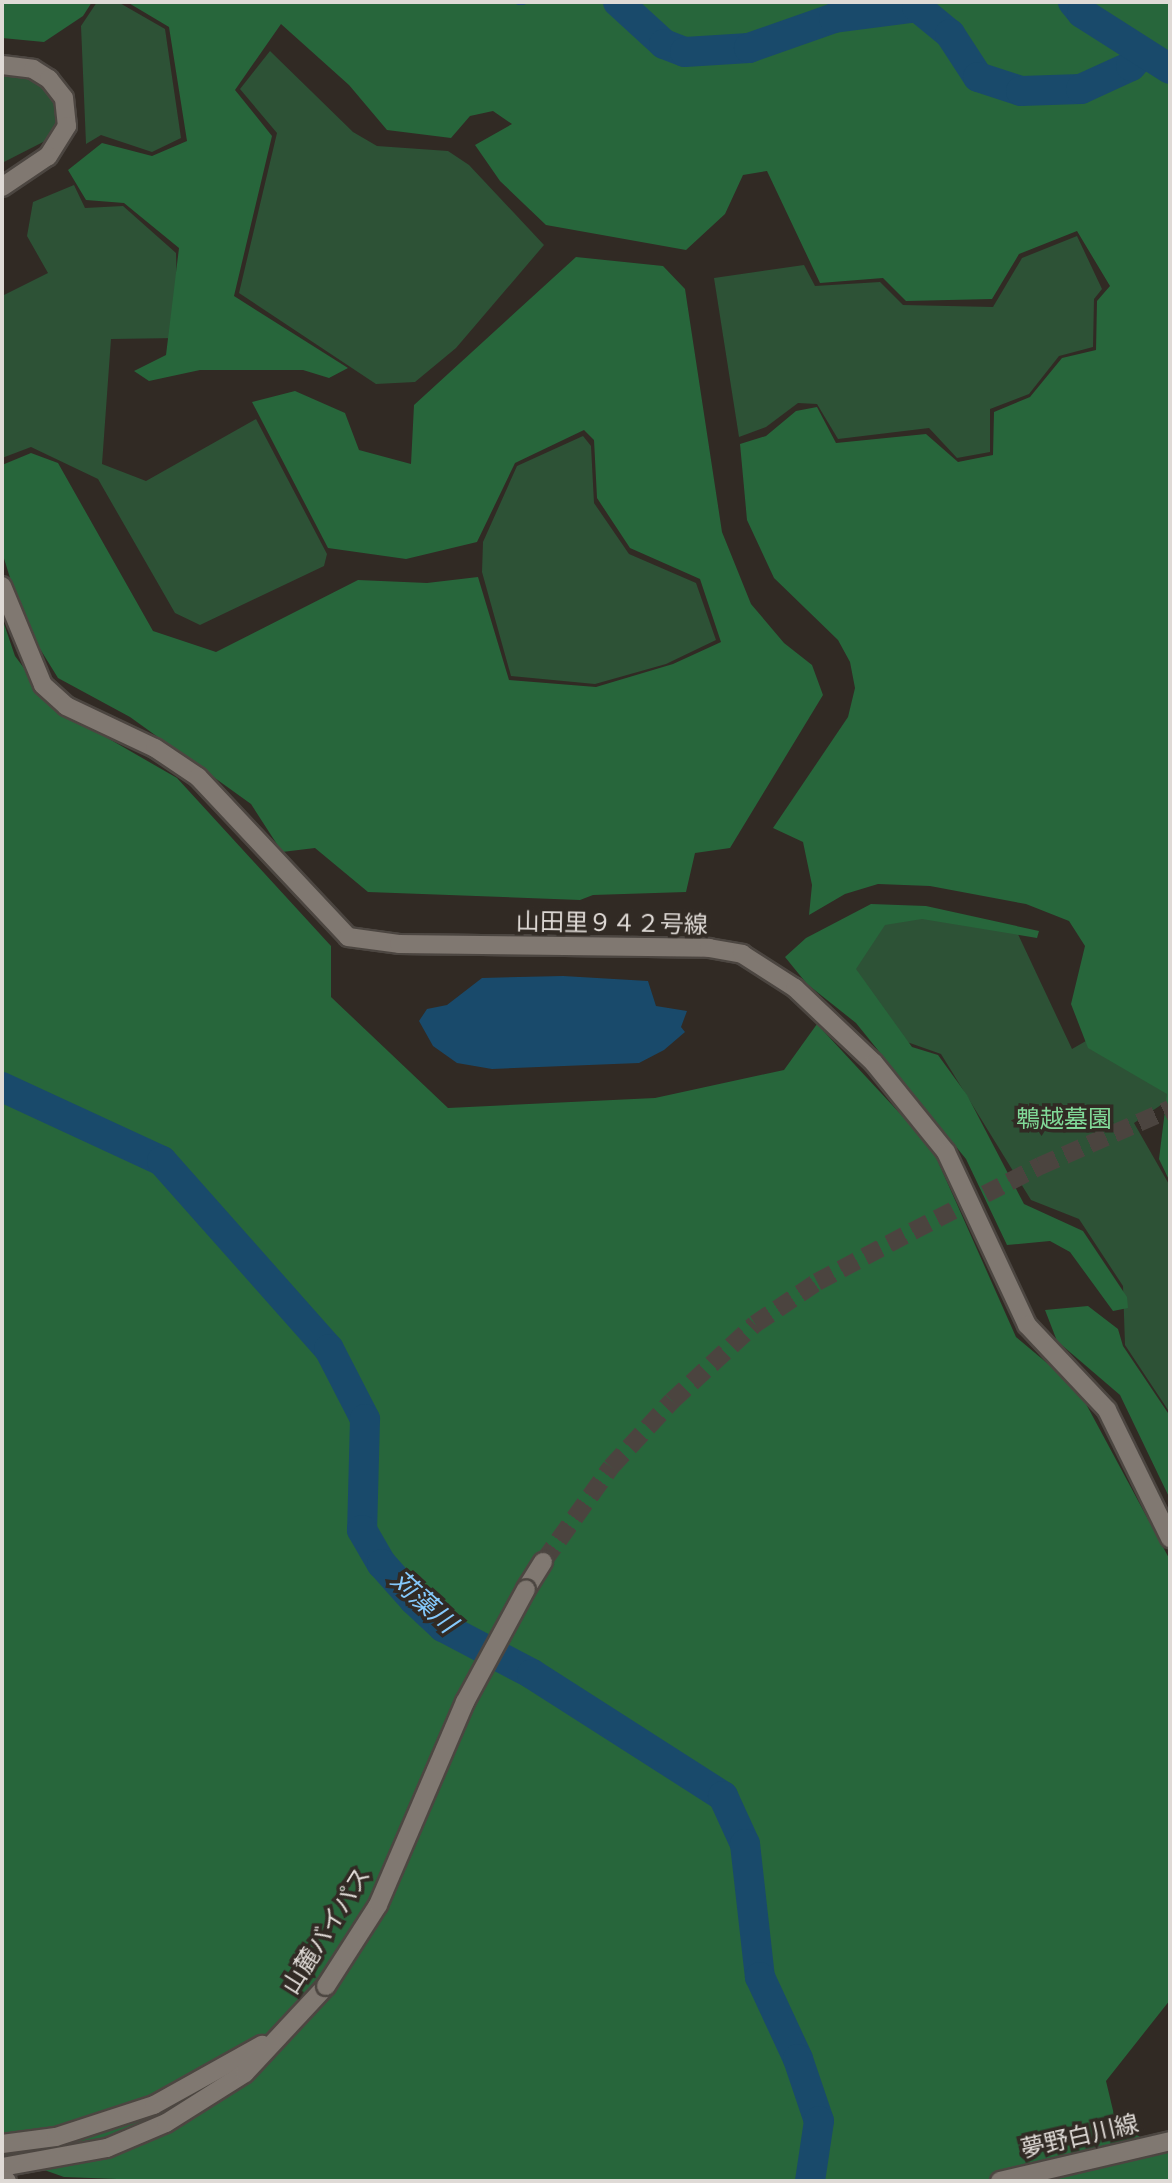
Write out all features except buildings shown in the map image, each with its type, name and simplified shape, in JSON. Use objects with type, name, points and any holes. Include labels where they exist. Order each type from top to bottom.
[{"type":"street","points":[[2,65],[33,69],[49,79],[64,98],[67,126],[48,156],[2,187]]},
{"type":"street","name":"山田里９４２号線","points":[[2,586],[43,685],[66,706],[155,748],[198,777],[348,937],[399,944],[709,948],[742,954],[795,988],[874,1063],[946,1152],[1027,1325],[1107,1410],[1170,1538]]},
{"type":"street","name":"山麓バイパス","points":[[210,2088],[299,2020],[326,1986],[378,1905],[465,1702],[543,1562]]},
{"type":"street","points":[[2,2144],[104,2124],[210,2088]]},
{"type":"street","points":[[2,2167],[107,2148],[210,2088]]},
{"type":"street","name":"夢野白川線","points":[[1000,2181],[1170,2141]]},
{"type":"green space","points":[[2,2],[92,2],[83,16],[44,42],[2,38]]},
{"type":"green space","points":[[97,2],[118,2],[165,29],[181,138],[152,152],[101,135],[86,144],[81,26]]},
{"type":"green space","points":[[127,2],[1170,2],[1170,1182],[1159,1159],[1167,1094],[1088,1048],[1071,1004],[1085,946],[1069,921],[1026,904],[930,886],[878,884],[845,894],[809,915],[812,885],[803,842],[773,828],[848,717],[855,688],[850,662],[838,640],[774,578],[747,520],[740,444],[766,436],[796,411],[817,407],[836,443],[926,434],[958,462],[993,455],[994,412],[1030,397],[1062,358],[1096,350],[1097,301],[1110,286],[1077,231],[1019,254],[992,299],[906,301],[883,278],[820,283],[767,171],[743,175],[725,214],[686,250],[546,225],[500,181],[475,145],[512,124],[493,111],[470,116],[451,138],[387,130],[349,85],[281,24],[235,90],[272,136],[234,296],[348,368],[329,378],[303,370],[200,370],[149,381],[134,371],[166,355],[179,248],[124,203],[86,200],[68,170],[102,143],[152,156],[187,141],[169,27]]},
{"type":"green space","points":[[270,51],[353,132],[377,146],[448,151],[469,165],[544,245],[456,348],[415,382],[376,384],[239,293],[277,133],[240,89]]},
{"type":"green space","points":[[2,65],[41,78],[55,96],[58,120],[47,140],[2,163]]},
{"type":"green space","points":[[74,185],[85,208],[123,206],[176,253],[178,338],[111,339],[102,464],[146,481],[256,419],[327,554],[324,566],[200,625],[175,613],[98,479],[31,447],[2,458],[2,296],[48,273],[27,236],[33,202]]},
{"type":"green space","points":[[1077,236],[1102,289],[1094,299],[1093,347],[1059,356],[1029,394],[990,409],[990,452],[957,458],[929,428],[838,439],[817,404],[798,403],[766,427],[739,437],[714,278],[804,265],[815,286],[880,282],[903,305],[993,307],[1022,258]]},
{"type":"green space","points":[[576,257],[663,266],[685,289],[722,532],[751,604],[784,643],[812,665],[823,695],[730,848],[695,853],[686,892],[593,895],[580,900],[368,892],[315,848],[282,852],[251,804],[130,717],[58,678],[24,623],[2,552],[2,465],[31,453],[58,463],[153,631],[216,652],[358,580],[427,583],[478,577],[509,680],[596,687],[673,664],[721,642],[700,579],[630,548],[597,498],[594,440],[584,430],[515,463],[477,542],[406,559],[328,548],[252,402],[295,391],[345,413],[359,450],[411,464],[414,405]]},
{"type":"green space","points":[[583,436],[591,446],[594,503],[629,554],[696,583],[716,640],[666,664],[595,684],[511,676],[482,572],[483,542],[517,466]]},
{"type":"green space","points":[[2,618],[15,656],[52,706],[177,778],[331,946],[331,997],[448,1108],[655,1098],[784,1070],[817,1024],[932,1148],[1016,1337],[1078,1389],[1170,1560],[1170,2000],[1106,2081],[1116,2123],[1170,2154],[1170,2181],[170,2181],[64,2177],[2,2155]]},
{"type":"green space","points":[[871,904],[926,906],[1039,931],[1037,938],[922,919],[885,925],[856,969],[912,1047],[938,1055],[967,1095],[1024,1204],[1083,1231],[1127,1297],[1128,1308],[1113,1311],[1070,1252],[1050,1241],[1007,1245],[966,1159],[856,1023],[807,984],[785,957],[806,938]]},
{"type":"green space","name":"鵯越墓園","points":[[917,915],[1016,930],[1072,1049],[1098,1034],[1170,1063],[1170,1099],[1134,1123],[1170,1186],[1170,1413],[1125,1345],[1123,1286],[1079,1219],[1031,1200],[941,1054],[907,1042],[853,969],[882,921]]},
{"type":"green space","points":[[1088,1306],[1118,1329],[1123,1346],[1170,1416],[1170,1499],[1120,1395],[1057,1341],[1045,1310]]},
{"type":"water","points":[[563,976],[648,981],[656,1006],[687,1011],[681,1027],[685,1032],[664,1050],[639,1063],[492,1069],[457,1063],[433,1046],[419,1021],[427,1009],[447,1005],[482,978]]},
{"type":"waterway","points":[[518,2],[523,2]]},
{"type":"waterway","points":[[618,2],[664,44],[685,52],[749,48],[834,18],[917,7],[950,34],[978,77],[1021,91],[1081,89],[1131,66],[1143,53]]},
{"type":"waterway","points":[[1073,2],[1082,13],[1170,69]]},
{"type":"waterway","name":"苅藻川","points":[[2,1087],[162,1161],[329,1349],[365,1419],[362,1530],[382,1564],[414,1600],[443,1627],[532,1674],[723,1796],[745,1844],[760,1977],[798,2059],[819,2121],[810,2181]]},
{"type":"tunnel","points":[[543,1562],[611,1467],[672,1401],[755,1324],[817,1282],[913,1231],[1040,1166],[1170,1109]]}]
